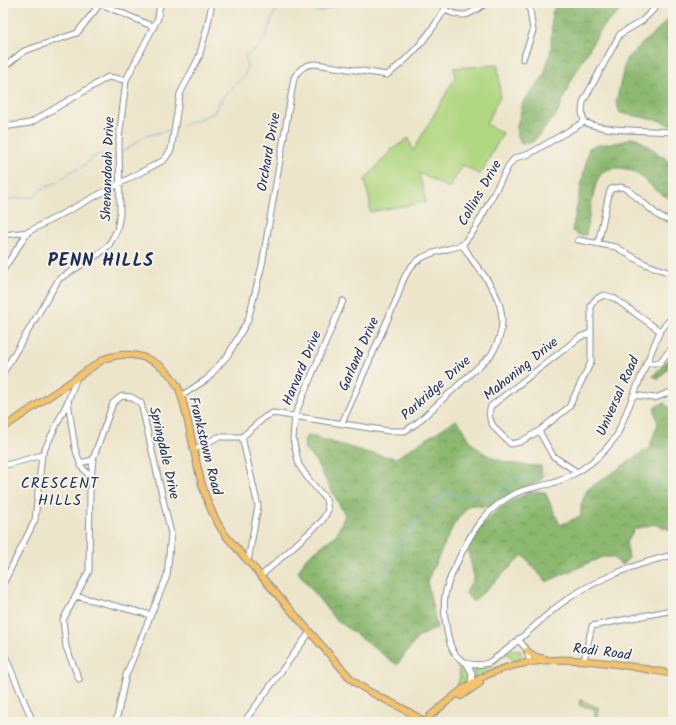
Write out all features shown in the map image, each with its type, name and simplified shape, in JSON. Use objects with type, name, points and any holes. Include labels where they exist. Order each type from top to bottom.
[{"type":"main road","name":"Frankstown Road","points":[[3,428],[78,376],[109,357],[127,354],[141,356],[156,362],[168,372],[176,383],[181,396],[201,487],[211,512],[226,536],[358,685],[426,722]]},
{"type":"main road","points":[[527,651],[536,657],[548,660]]},
{"type":"main road","name":"Rodi Road","points":[[426,722],[438,709],[471,684],[504,669],[529,663],[548,660],[584,660],[673,674]]},
{"type":"main road","name":"Rodi Road","points":[[426,722],[480,683],[529,663]]},
{"type":"street","points":[[3,68],[24,51],[77,33],[100,3],[154,27]]},
{"type":"street","name":"Shenandoah Drive","points":[[3,373],[59,279],[99,254],[109,245],[117,230],[120,214],[118,139],[126,80],[158,18],[160,3]]},
{"type":"street","points":[[3,235],[28,232],[164,160],[171,150],[180,94],[199,57],[208,28],[212,3]]},
{"type":"street","name":"Orchard Drive","points":[[181,396],[207,379],[228,355],[248,320],[263,260],[294,78],[298,71],[310,64],[316,64],[387,76],[406,61],[431,31],[448,3]]},
{"type":"street","points":[[444,10],[459,16],[471,14],[486,3]]},
{"type":"street","points":[[523,59],[533,31],[529,3]]},
{"type":"street","points":[[660,3],[642,21],[620,34],[584,102],[582,112],[584,122],[592,126],[673,132]]},
{"type":"street","points":[[3,127],[30,123],[108,77],[126,80]]},
{"type":"street","name":"Collins Drive","points":[[462,245],[475,228],[509,165],[515,158],[529,154],[584,122]]},
{"type":"street","points":[[598,243],[609,194],[611,189],[617,187],[626,189],[660,217],[673,222]]},
{"type":"street","points":[[3,270],[28,232]]},
{"type":"street","points":[[578,240],[616,247],[645,264],[673,274]]},
{"type":"street","name":"Garland Drive","points":[[342,423],[398,296],[402,281],[411,266],[424,256],[435,251],[462,245]]},
{"type":"street","name":"Parkridge Drive","points":[[242,437],[265,417],[273,413],[295,415],[389,431],[405,431],[417,423],[491,355],[497,346],[500,335],[502,320],[501,308],[496,294],[486,277],[462,245]]},
{"type":"street","points":[[577,472],[553,456],[539,431],[569,406],[591,362],[591,305],[596,299],[604,295],[614,298],[660,331]]},
{"type":"street","name":"Harvard Drive","points":[[261,576],[322,521],[328,510],[326,499],[309,480],[299,465],[293,439],[295,415],[343,301]]},
{"type":"street","name":"Universal Road","points":[[467,664],[453,652],[450,642],[445,604],[449,581],[471,533],[481,520],[512,495],[552,483],[577,472],[590,464],[608,447],[617,435],[660,331],[673,316]]},
{"type":"street","name":"Mahoning Drive","points":[[539,431],[520,442],[511,444],[490,423],[488,414],[491,406],[580,337],[590,333]]},
{"type":"street","points":[[646,363],[659,363],[673,347]]},
{"type":"street","points":[[3,584],[35,520],[42,455],[68,401],[78,376]]},
{"type":"street","points":[[633,395],[655,398],[673,391]]},
{"type":"street","name":"Springdale Drive","points":[[79,679],[66,647],[63,620],[89,572],[93,460],[113,403],[122,396],[131,397],[141,403],[171,534],[167,576],[152,615],[126,674],[116,722]]},
{"type":"street","points":[[68,401],[75,448],[80,463],[92,479]]},
{"type":"street","points":[[193,450],[218,437],[242,437],[258,506],[248,561]]},
{"type":"street","points":[[3,466],[42,455]]},
{"type":"street","points":[[80,463],[93,460]]},
{"type":"street","points":[[467,664],[479,666],[488,663],[560,605],[592,585],[647,561],[673,555]]},
{"type":"street","points":[[76,596],[152,615]]},
{"type":"street","points":[[584,660],[592,626],[673,610]]},
{"type":"street","points":[[244,722],[310,632]]},
{"type":"street","points":[[517,640],[527,651],[529,663]]},
{"type":"street","points":[[517,640],[529,663]]},
{"type":"street","points":[[3,651],[33,722]]},
{"type":"street","points":[[467,664],[472,673],[471,684]]},
{"type":"green space","points":[[557,3],[630,3],[602,27],[572,79],[557,114],[533,142],[521,144],[516,130],[523,102],[544,76],[551,50],[552,13]]},
{"type":"green space","points":[[673,15],[673,127],[662,121],[620,113],[616,102],[626,59]]},
{"type":"green space","points":[[498,65],[500,97],[486,124],[503,133],[480,175],[463,165],[449,188],[419,173],[426,202],[370,212],[370,202],[365,180],[392,149],[409,138],[413,151],[455,78],[454,68]]},
{"type":"green space","points":[[630,138],[637,138],[673,164],[673,199],[658,192],[638,174],[622,168],[612,168],[602,173],[597,181],[586,235],[579,235],[572,231],[589,148],[621,142]]},
{"type":"green space","points":[[673,354],[673,362],[659,379],[653,376]]},
{"type":"green space","points":[[664,403],[673,411],[673,531],[654,524],[635,529],[626,542],[629,558],[622,565],[612,557],[602,557],[546,582],[523,555],[473,602],[466,593],[474,577],[468,549],[486,521],[509,502],[537,492],[545,492],[560,525],[581,516],[581,505],[587,490],[649,448],[658,424],[654,407]]},
{"type":"green space","points":[[456,420],[472,443],[489,456],[497,460],[514,464],[541,466],[542,479],[489,507],[469,505],[454,524],[427,581],[437,628],[418,637],[397,665],[333,617],[298,572],[306,558],[336,535],[345,515],[315,460],[305,450],[304,440],[308,435],[369,453],[396,458]]},
{"type":"green space","points":[[512,649],[520,650],[522,657],[521,661],[515,663],[507,653],[484,673],[484,675],[474,679],[473,669],[489,666]]},
{"type":"green space","points":[[460,665],[469,671],[469,682],[435,708],[434,706],[456,690],[460,677],[458,666]]},
{"type":"green space","points":[[581,700],[599,708],[598,721],[595,720],[595,709],[579,705]]},
{"type":"waterway","points":[[181,126],[214,113],[223,97],[244,76],[247,68],[245,55],[254,51],[260,46],[264,40],[276,10],[282,3]]},
{"type":"waterway","points":[[287,3],[320,12],[341,3]]},
{"type":"waterway","points":[[122,152],[146,136],[170,130]]},
{"type":"waterway","points":[[3,201],[15,198],[34,197],[42,189],[58,182],[72,171],[81,168],[94,156],[104,155],[114,157]]},
{"type":"waterway","points":[[384,575],[392,556],[399,548],[400,541],[409,533],[417,519],[433,508],[438,500],[446,494],[489,498],[517,479],[547,473]]},
{"type":"district","name":"PENN HILLS","points":[[101,261]]},
{"type":"district","name":"CRESCENT HILLS","points":[[60,492]]}]
